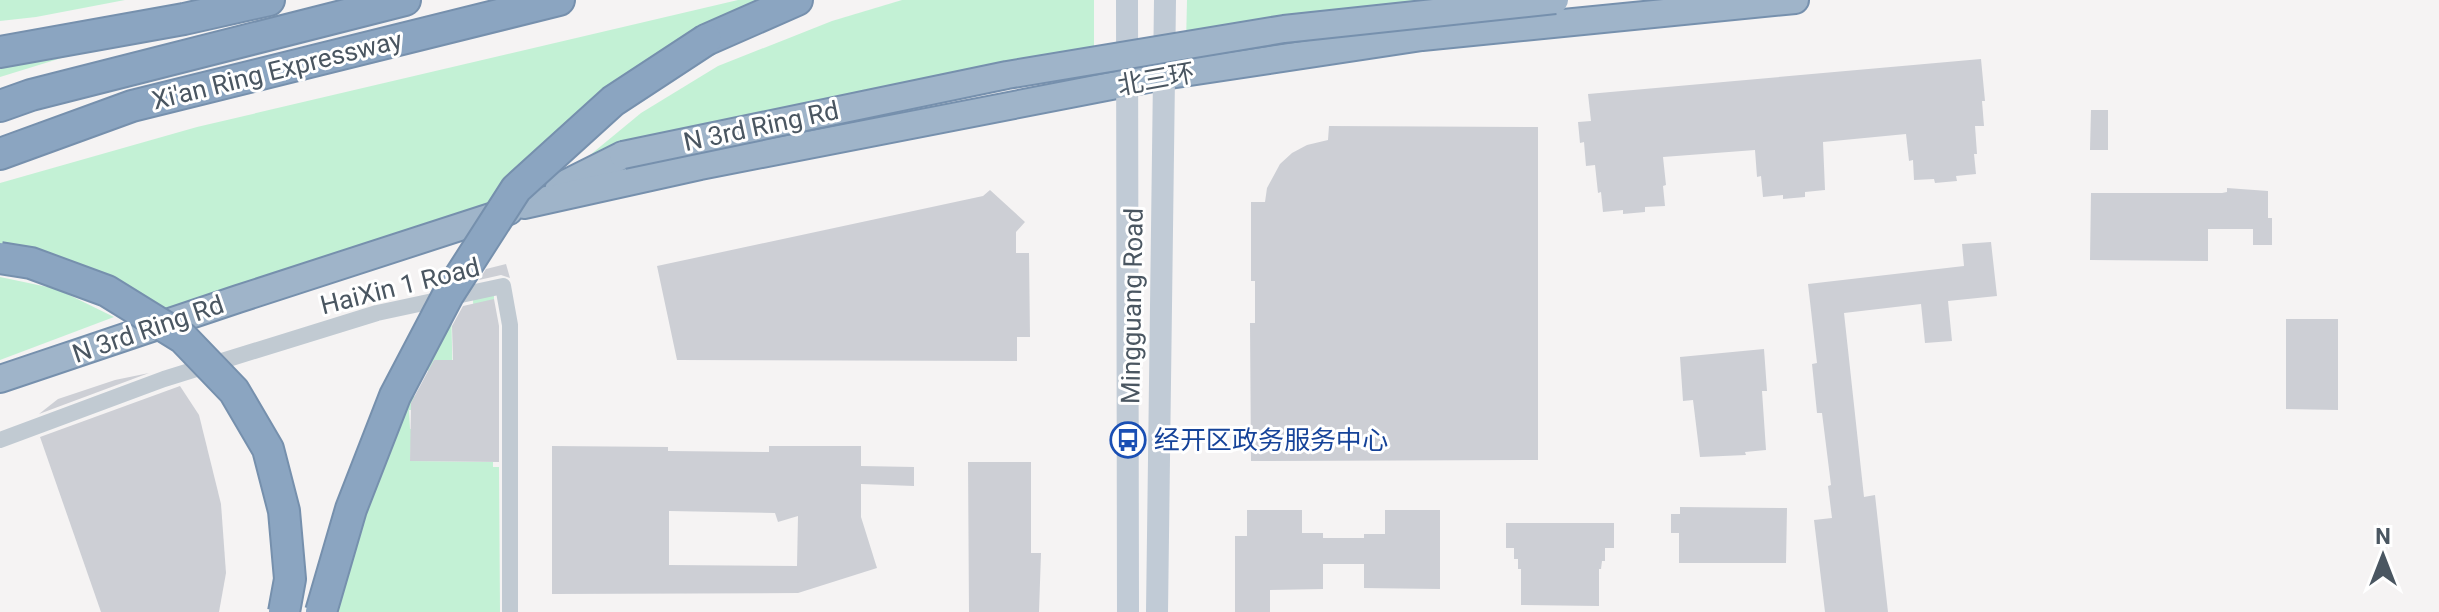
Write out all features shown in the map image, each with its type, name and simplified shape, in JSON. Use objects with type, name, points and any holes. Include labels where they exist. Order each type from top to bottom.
[{"type":"highway","points":[[0,52],[184,19],[269,0]]},
{"type":"highway","name":"Xi'an Ring Expressway","points":[[0,106],[31,95],[405,0]]},
{"type":"highway","name":"Xi'an Ring Expressway","points":[[0,154],[132,106],[559,0]]},
{"type":"highway","points":[[321,612],[351,509],[395,396],[448,295],[516,189],[613,101],[706,40],[797,0]]},
{"type":"highway","name":"N 3rd Ring Rd","points":[[0,379],[504,214],[623,155],[1007,75],[1284,29],[1555,0]]},
{"type":"highway","name":"北三环","points":[[524,205],[700,166],[1163,76],[1422,37],[1795,0]]},
{"type":"highway","points":[[0,258],[31,263],[107,291],[183,338],[234,391],[268,449],[284,511],[290,579],[284,612]]},
{"type":"main road","name":"Mingguang Road","points":[[1127,0],[1128,612]]},
{"type":"main road","name":"Mingguang Road","points":[[1157,612],[1165,0]]},
{"type":"street","name":"HaiXin 1 Road","points":[[0,440],[164,379],[362,317],[503,286],[510,325],[510,612]]},
{"type":"green space","points":[[0,0],[125,0],[0,21]]},
{"type":"green space","points":[[738,0],[780,0],[626,84],[483,217],[162,310],[0,247],[0,183],[197,127]]},
{"type":"green space","points":[[902,0],[1094,0],[1094,55],[578,165],[641,113],[718,66],[832,21]]},
{"type":"green space","points":[[1187,0],[1520,0],[1186,45]]},
{"type":"green space","points":[[81,52],[0,77],[0,65]]},
{"type":"green space","points":[[0,277],[57,289],[114,317],[0,360]]},
{"type":"green space","points":[[494,293],[493,410],[409,410],[410,429],[492,430],[411,442],[410,461],[493,462],[493,467],[499,467],[500,612],[324,612],[410,396],[428,397],[428,359],[451,302],[453,392],[474,392],[473,295]]},
{"type":"building","points":[[1981,59],[1984,126],[1975,126],[1976,174],[1956,176],[1957,181],[1935,183],[1934,179],[1914,180],[1913,160],[1909,161],[1906,134],[1823,142],[1825,190],[1805,192],[1805,197],[1763,197],[1761,176],[1757,177],[1755,150],[1663,157],[1665,206],[1645,207],[1645,212],[1603,212],[1595,165],[1586,166],[1584,142],[1580,143],[1578,122],[1591,121],[1588,94]]},
{"type":"building","points":[[2091,110],[2108,110],[2108,150],[2090,150]]},
{"type":"building","points":[[1329,126],[1538,127],[1538,460],[1251,461],[1250,323],[1255,323],[1255,281],[1251,281],[1251,202],[1265,202],[1267,188],[1280,164],[1307,145],[1328,140]]},
{"type":"building","points":[[2227,188],[2268,191],[2272,245],[2253,245],[2253,229],[2208,229],[2208,261],[2090,260],[2091,193],[2222,193],[2227,192]]},
{"type":"building","points":[[990,190],[1025,222],[1016,232],[1016,253],[1029,253],[1030,337],[1017,337],[1017,361],[677,360],[657,266],[983,196]]},
{"type":"building","points":[[1991,242],[1997,296],[1948,301],[1952,341],[1925,343],[1921,304],[1844,313],[1864,497],[1875,495],[1888,612],[1825,612],[1814,520],[1832,518],[1828,486],[1831,485],[1822,413],[1817,413],[1812,364],[1817,363],[1808,284],[1964,266],[1962,244]]},
{"type":"building","points":[[506,264],[510,278],[501,275],[479,280],[486,269]]},
{"type":"building","points":[[494,299],[499,326],[499,462],[410,461],[411,403],[434,360],[453,360],[452,326],[463,306]]},
{"type":"building","points":[[2286,319],[2338,319],[2338,410],[2286,409]]},
{"type":"building","points":[[1764,349],[1767,391],[1762,391],[1766,450],[1745,452],[1746,455],[1700,457],[1693,400],[1683,401],[1680,357]]},
{"type":"building","points":[[149,373],[39,414],[58,399],[115,380]]},
{"type":"building","points":[[180,386],[199,415],[221,504],[226,573],[219,612],[101,612],[40,437]]},
{"type":"building","points":[[552,446],[769,452],[769,446],[861,446],[861,466],[914,467],[914,486],[861,484],[861,517],[877,568],[798,593],[552,594]],"holes":[[[669,511],[775,513],[778,522],[798,516],[797,566],[669,565]]]},
{"type":"building","points":[[968,462],[1031,462],[1031,553],[1041,553],[1039,612],[969,612]]},
{"type":"building","points":[[1680,507],[1787,508],[1786,563],[1679,563],[1679,533],[1671,533],[1671,514],[1680,514]]},
{"type":"building","points":[[1247,510],[1302,510],[1302,533],[1323,533],[1323,538],[1364,538],[1364,534],[1385,534],[1385,510],[1440,510],[1440,589],[1364,588],[1364,564],[1323,564],[1323,589],[1270,590],[1270,612],[1235,612],[1235,536],[1247,536]]},
{"type":"building","points":[[1506,523],[1614,523],[1614,548],[1605,548],[1605,561],[1599,569],[1599,606],[1521,605],[1521,569],[1518,569],[1518,559],[1514,559],[1514,548],[1506,548]]},
{"type":"place","name":"经开区政务服务中心","points":[[1128,440]]}]
